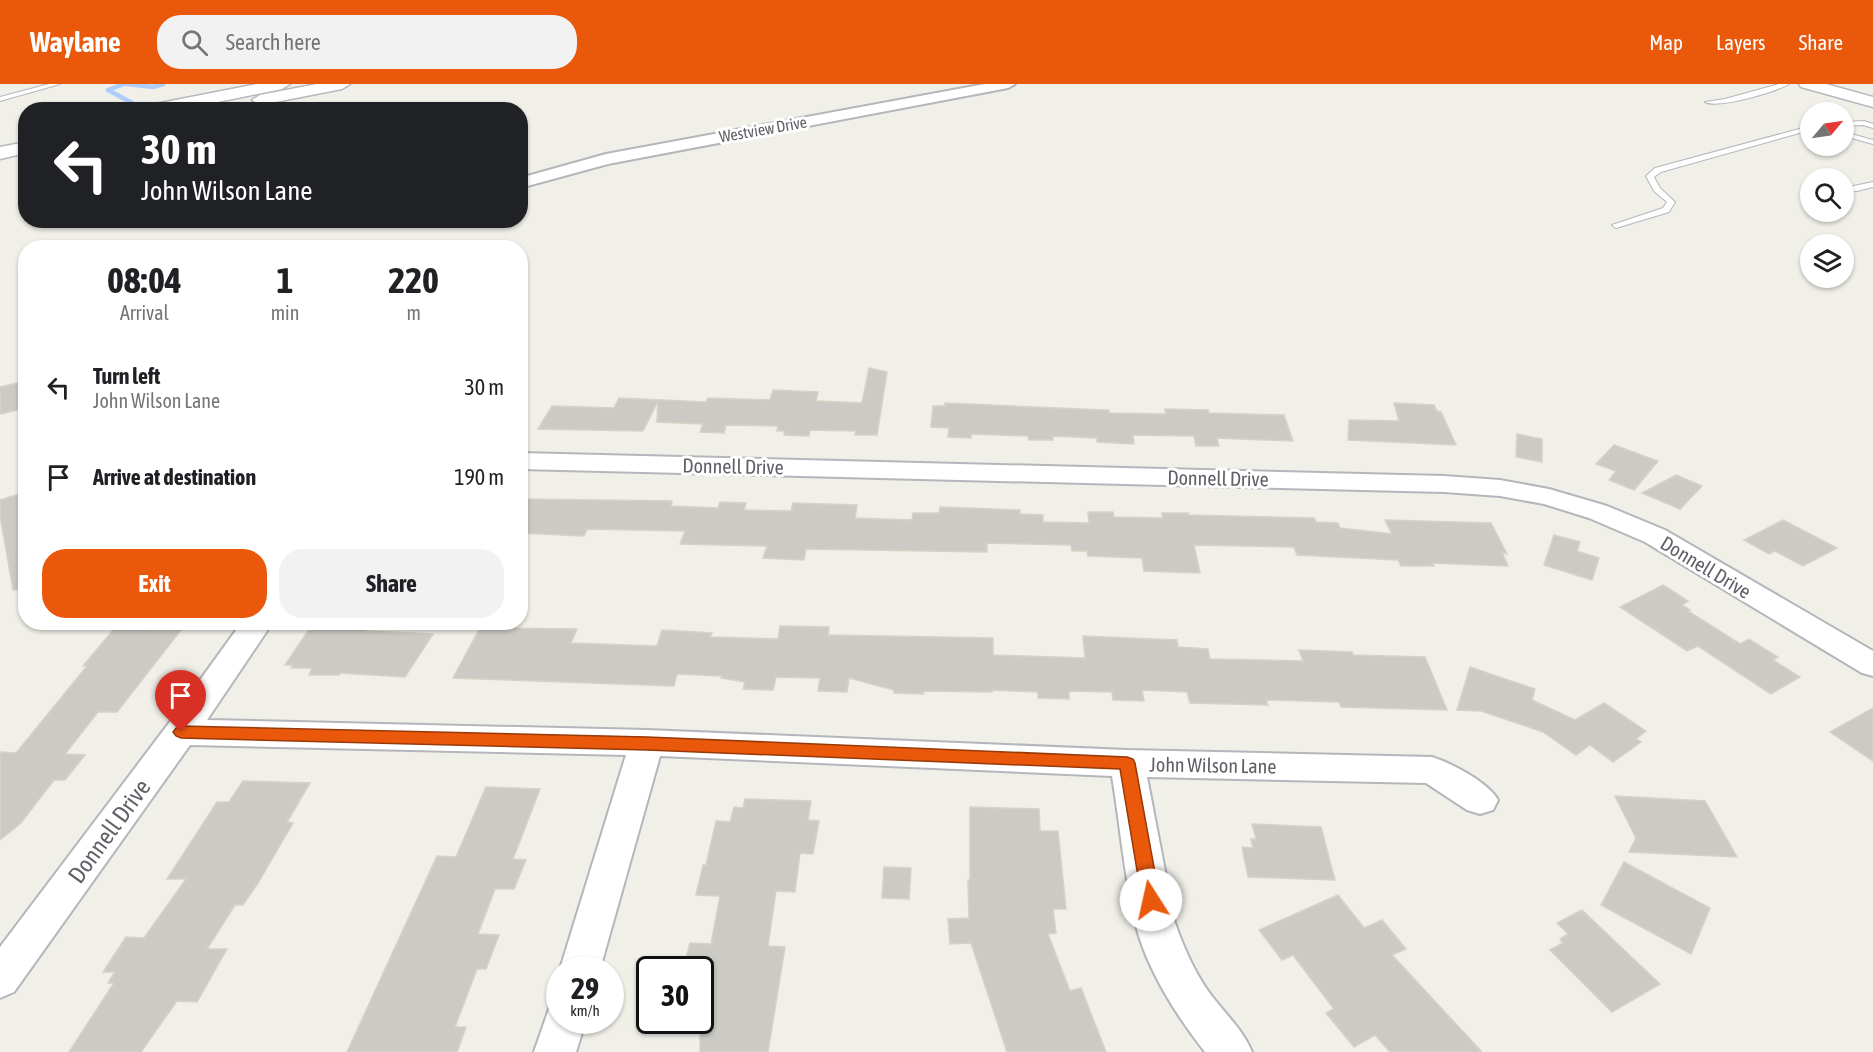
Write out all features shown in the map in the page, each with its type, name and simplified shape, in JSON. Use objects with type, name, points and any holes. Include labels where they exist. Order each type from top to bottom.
[{"type":"main road","points":[[191,102],[282,84]]},
{"type":"main road","points":[[253,102],[342,84]]},
{"type":"main road","points":[[1807,84],[1873,102]]},
{"type":"main road","points":[[0,140],[18,136]]},
{"type":"main road","points":[[0,153],[18,149]]},
{"type":"street","name":"Westview Drive","points":[[528,181],[618,156],[1008,84]]},
{"type":"street","name":"Donnell Drive","points":[[528,461],[1444,484],[1500,488],[1549,497],[1598,512],[1655,536],[1873,665]]},
{"type":"street","name":"Donnell Drive","points":[[0,979],[181,732],[252,630]]},
{"type":"street","name":"John Wilson Lane","points":[[181,732],[647,744],[1127,763],[1432,770],[1480,800]]},
{"type":"street","points":[[584,956],[647,744]]},
{"type":"street","points":[[1127,763],[1158,932],[1192,1003],[1231,1052]]},
{"type":"street","points":[[555,1052],[561,1034]]},
{"type":"lane","points":[[0,99],[57,84]]},
{"type":"lane","points":[[1708,102],[1725,101],[1786,84]]},
{"type":"lane","points":[[1854,124],[1864,123],[1873,126]]},
{"type":"lane","points":[[1616,225],[1666,210],[1671,202],[1657,189],[1650,176],[1658,170],[1800,131]]},
{"type":"lane","points":[[1854,137],[1873,142]]},
{"type":"lane","points":[[1854,189],[1873,184]]},
{"type":"building","points":[[869,368],[887,372],[877,435],[855,435],[856,431],[810,430],[809,436],[784,435],[785,431],[777,431],[778,426],[726,425],[724,433],[700,432],[703,424],[657,422],[658,401],[643,431],[538,429],[552,406],[614,408],[619,398],[706,402],[708,398],[770,400],[773,390],[818,392],[816,401],[862,403]]},
{"type":"building","points":[[18,383],[18,410],[0,414],[0,387]]},
{"type":"building","points":[[945,403],[1109,410],[1109,413],[1166,414],[1165,409],[1284,415],[1293,441],[1217,438],[1219,446],[1196,446],[1194,436],[1133,435],[1134,444],[1097,442],[1097,438],[1053,436],[1053,440],[1029,440],[1028,436],[971,434],[971,438],[948,437],[949,428],[931,427],[933,406],[945,406]]},
{"type":"building","points":[[1394,403],[1434,405],[1437,411],[1441,412],[1456,445],[1348,440],[1349,420],[1399,421]]},
{"type":"building","points":[[1517,434],[1542,439],[1542,462],[1516,457]]},
{"type":"building","points":[[1614,445],[1658,461],[1634,490],[1609,480],[1616,471],[1596,464]]},
{"type":"building","points":[[1676,475],[1702,486],[1680,509],[1642,493]]},
{"type":"building","points":[[18,494],[18,590],[13,590],[0,515],[0,500]]},
{"type":"building","points":[[528,499],[672,501],[671,506],[718,508],[720,502],[746,503],[744,510],[791,511],[793,503],[857,505],[855,518],[912,520],[913,513],[939,513],[940,507],[1020,510],[1020,514],[1043,515],[1043,522],[1089,523],[1088,512],[1113,512],[1114,517],[1163,518],[1162,513],[1188,513],[1188,515],[1314,518],[1316,522],[1338,523],[1340,528],[1392,534],[1385,520],[1491,523],[1507,554],[1502,552],[1508,566],[1432,563],[1434,566],[1401,566],[1398,560],[1297,555],[1294,547],[1194,545],[1200,573],[1144,571],[1142,558],[1088,556],[1087,551],[1072,551],[1071,545],[987,543],[987,552],[806,549],[804,560],[763,558],[767,546],[680,544],[685,531],[587,529],[584,536],[528,533]]},
{"type":"building","points":[[1783,520],[1837,548],[1803,566],[1775,551],[1769,554],[1744,540]]},
{"type":"building","points":[[1554,535],[1580,542],[1577,551],[1599,558],[1592,580],[1544,565]]},
{"type":"building","points":[[1663,585],[1688,601],[1682,605],[1690,610],[1688,611],[1740,644],[1749,639],[1778,657],[1773,660],[1800,677],[1771,694],[1698,646],[1687,651],[1620,607]]},
{"type":"building","points":[[780,626],[829,627],[828,635],[993,638],[993,655],[1085,658],[1083,636],[1177,640],[1178,647],[1208,649],[1210,659],[1303,661],[1299,650],[1352,652],[1353,655],[1425,657],[1447,710],[1341,707],[1339,702],[1266,700],[1268,705],[1190,703],[1187,692],[1142,690],[1144,701],[1113,700],[1112,692],[1069,691],[1069,699],[1038,698],[1038,692],[992,690],[992,692],[894,693],[894,690],[849,678],[847,692],[818,691],[820,678],[776,677],[773,690],[743,689],[745,682],[721,678],[722,676],[677,674],[674,686],[453,678],[479,630],[577,629],[571,643],[657,646],[662,630],[712,633],[710,637],[778,639]]},
{"type":"building","points":[[113,630],[181,630],[117,712],[98,712],[65,754],[85,755],[65,780],[54,780],[21,823],[0,840],[0,752],[16,753],[87,666],[83,666]]},
{"type":"building","points":[[309,630],[367,630],[433,634],[405,677],[340,673],[339,675],[309,675],[312,668],[291,668],[293,665],[285,665]]},
{"type":"building","points":[[1470,667],[1535,689],[1532,700],[1575,720],[1604,703],[1646,731],[1636,739],[1641,742],[1613,762],[1590,745],[1576,755],[1543,732],[1481,711],[1457,710]]},
{"type":"building","points":[[1873,708],[1873,761],[1830,732]]},
{"type":"building","points":[[243,781],[310,783],[287,822],[293,823],[258,883],[243,905],[235,905],[207,949],[227,949],[197,1002],[177,1001],[141,1052],[69,1052],[114,983],[108,983],[115,972],[103,972],[126,937],[144,938],[186,879],[167,879],[217,802],[229,802]]},
{"type":"building","points":[[486,787],[540,789],[513,859],[526,860],[514,889],[495,889],[478,934],[499,935],[486,969],[477,969],[455,1027],[466,1027],[457,1052],[347,1052],[437,856],[456,857]]},
{"type":"building","points":[[1615,796],[1705,801],[1737,857],[1629,852],[1636,838]]},
{"type":"building","points":[[745,799],[811,801],[808,820],[819,821],[813,854],[800,853],[795,892],[776,891],[768,946],[785,947],[768,1052],[700,1052],[700,1034],[714,1034],[714,956],[686,956],[690,943],[711,944],[720,896],[696,895],[703,865],[706,865],[716,821],[730,822],[734,807],[743,808]]},
{"type":"building","points":[[970,807],[1039,809],[1040,831],[1058,831],[1066,909],[1053,909],[1056,933],[1048,934],[1070,991],[1081,988],[1106,1052],[1007,1052],[971,943],[950,944],[948,919],[969,918]]},
{"type":"building","points":[[1252,824],[1321,827],[1335,880],[1248,877],[1242,847],[1253,848],[1251,839],[1256,839]]},
{"type":"building","points":[[1624,862],[1710,908],[1691,954],[1601,905]]},
{"type":"building","points":[[884,867],[911,868],[909,899],[882,898]]},
{"type":"building","points":[[1338,895],[1364,928],[1382,920],[1406,949],[1392,955],[1482,1052],[1390,1052],[1375,1035],[1354,1047],[1326,1013],[1334,1009],[1293,955],[1282,960],[1259,930]]},
{"type":"building","points":[[1582,910],[1660,984],[1612,1012],[1550,950],[1563,943],[1560,939],[1568,934],[1557,923]]},
{"type":"waterway","points":[[124,84],[108,90],[130,102]]},
{"type":"waterway","points":[[127,84],[153,87],[163,84]]},
{"type":"route","points":[[181,732],[647,744],[1127,763],[1151,900]]}]
